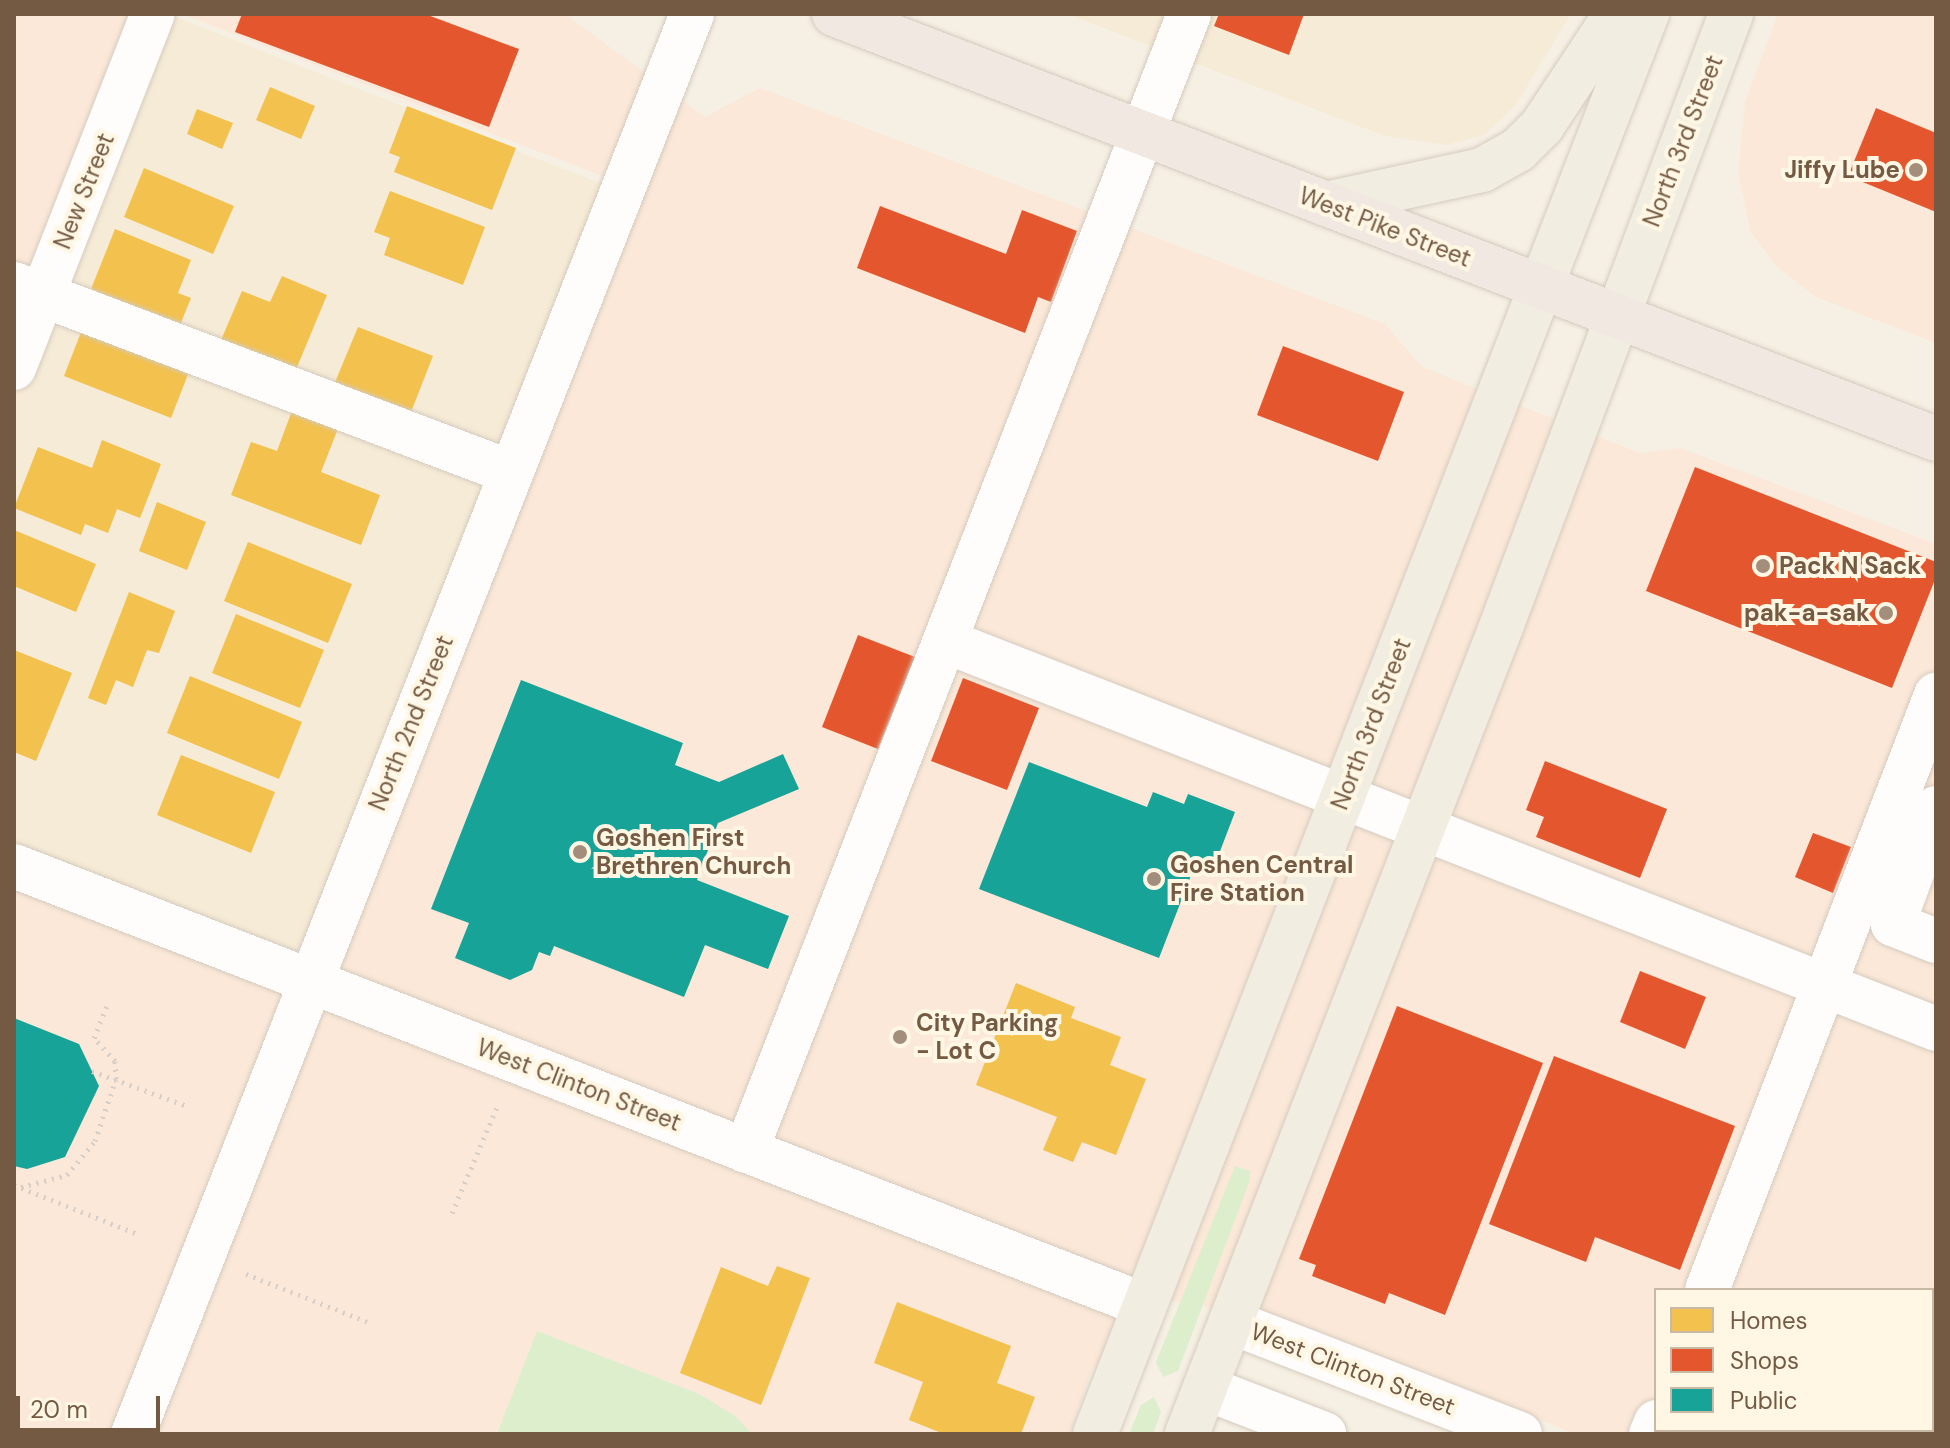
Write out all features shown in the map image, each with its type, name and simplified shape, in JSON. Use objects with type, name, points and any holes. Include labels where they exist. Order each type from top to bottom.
[{"type":"highway","name":"West Pike Street","points":[[834,14],[1936,439]]},
{"type":"main road","points":[[1326,204],[1482,170],[1518,150],[1542,126],[1616,14]]},
{"type":"main road","name":"North 3rd Street","points":[[1095,1434],[1647,14]]},
{"type":"main road","name":"North 3rd Street","points":[[1187,1434],[1424,826],[1731,14]]},
{"type":"street","name":"New Street","points":[[14,368],[28,290],[153,14]]},
{"type":"street","name":"North 2nd Street","points":[[133,1434],[309,979],[692,14]]},
{"type":"street","points":[[746,1151],[1189,14]]},
{"type":"street","points":[[28,290],[510,472]]},
{"type":"street","points":[[945,641],[1936,1029]]},
{"type":"street","points":[[1708,1288],[1936,695]]},
{"type":"street","points":[[1936,808],[1893,924],[1936,941]]},
{"type":"street","name":"West Clinton Street","points":[[14,866],[1144,1305]]},
{"type":"street","name":"West Clinton Street","points":[[1231,1322],[1520,1434]]},
{"type":"street","points":[[1205,1388],[1324,1434]]},
{"type":"path","points":[[21,1187],[51,1183],[83,1161],[116,1079],[115,1061],[94,1038],[108,1003]]},
{"type":"path","points":[[92,1071],[187,1106]]},
{"type":"path","points":[[452,1213],[497,1107]]},
{"type":"path","points":[[14,1185],[138,1234]]},
{"type":"path","points":[[245,1274],[368,1322]]},
{"type":"shaded area","points":[[14,14],[144,14],[39,283],[14,273]]},
{"type":"shaded area","points":[[168,14],[620,191],[309,979],[14,866],[14,284]]},
{"type":"shaded area","points":[[182,14],[565,14],[705,117],[760,88],[1385,324],[1422,367],[1640,453],[1680,448],[1936,544],[1936,1434],[1576,1434],[1289,1320],[1141,1296],[321,974],[628,186]]},
{"type":"shaded area","points":[[1067,14],[1571,14],[1515,106],[1484,135],[1447,145],[1385,136]]},
{"type":"shaded area","points":[[1778,14],[1936,14],[1936,343],[1816,297],[1776,266],[1750,231],[1738,172],[1745,102]]},
{"type":"shaded area","points":[[14,866],[1144,1305],[1091,1372],[1070,1434],[14,1434]]},
{"type":"green space","points":[[1235,1166],[1250,1171],[1250,1180],[1178,1371],[1163,1377],[1156,1362]]},
{"type":"green space","points":[[537,1331],[699,1394],[735,1416],[752,1434],[497,1434]]},
{"type":"green space","points":[[1154,1397],[1161,1412],[1153,1434],[1129,1434],[1141,1405]]},
{"type":"building: Homes","points":[[270,87],[315,106],[301,139],[256,120]]},
{"type":"building: Homes","points":[[407,106],[516,148],[492,210],[394,172],[400,157],[389,153]]},
{"type":"building: Homes","points":[[197,109],[233,123],[222,149],[187,134]]},
{"type":"building: Homes","points":[[144,168],[234,206],[213,254],[124,217]]},
{"type":"building: Homes","points":[[390,191],[485,227],[463,285],[384,255],[390,238],[374,232]]},
{"type":"building: Homes","points":[[115,229],[191,260],[178,293],[191,298],[180,325],[91,289]]},
{"type":"building: Homes","points":[[282,276],[327,295],[295,372],[221,340],[242,291],[270,302]]},
{"type":"building: Homes","points":[[85,322],[192,364],[171,418],[64,376]]},
{"type":"building: Homes","points":[[358,327],[433,356],[409,417],[333,387]]},
{"type":"building: Homes","points":[[293,408],[339,426],[321,472],[380,495],[361,545],[231,495],[251,442],[277,451]]},
{"type":"building: Homes","points":[[102,440],[161,464],[140,518],[117,509],[108,533],[85,524],[81,535],[14,508],[38,447],[92,468]]},
{"type":"building: Homes","points":[[157,502],[206,522],[187,570],[139,551]]},
{"type":"building: Homes","points":[[14,530],[96,564],[76,612],[14,586]]},
{"type":"building: Homes","points":[[248,542],[352,584],[328,643],[224,601]]},
{"type":"building: Homes","points":[[129,592],[175,611],[159,653],[147,650],[133,687],[116,680],[106,705],[88,698]]},
{"type":"building: Homes","points":[[236,614],[324,650],[300,708],[212,673]]},
{"type":"building: Homes","points":[[14,650],[72,673],[36,761],[14,752]]},
{"type":"building: Homes","points":[[190,676],[302,722],[279,779],[167,733]]},
{"type":"building: Homes","points":[[181,755],[275,792],[251,853],[157,815]]},
{"type":"building: Homes","points":[[1016,983],[1075,1007],[1071,1018],[1121,1037],[1110,1065],[1146,1079],[1116,1155],[1082,1142],[1073,1162],[1043,1150],[1057,1117],[976,1085]]},
{"type":"building: Homes","points":[[777,1266],[810,1278],[761,1405],[680,1373],[721,1267],[768,1286]]},
{"type":"building: Homes","points":[[897,1302],[1011,1346],[997,1383],[1035,1397],[1021,1434],[944,1434],[909,1420],[923,1382],[874,1363]]},
{"type":"building: Shops","points":[[242,14],[425,14],[519,49],[489,127],[235,32]]},
{"type":"building: Shops","points":[[1219,14],[1304,14],[1289,55],[1214,26]]},
{"type":"building: Shops","points":[[1876,108],[1936,133],[1936,212],[1848,176]]},
{"type":"building: Shops","points":[[880,206],[1006,254],[1022,210],[1077,231],[1051,302],[1038,297],[1025,333],[857,268]]},
{"type":"building: Shops","points":[[1283,346],[1404,392],[1378,461],[1257,415]]},
{"type":"building: Shops","points":[[1695,467],[1936,562],[1936,577],[1892,688],[1646,591]]},
{"type":"building: Shops","points":[[858,635],[915,657],[878,749],[822,727]]},
{"type":"building: Shops","points":[[963,678],[1039,708],[1007,790],[931,761]]},
{"type":"building: Shops","points":[[1545,761],[1667,809],[1640,878],[1536,837],[1544,817],[1526,810]]},
{"type":"building: Shops","points":[[1813,833],[1851,847],[1833,893],[1795,877]]},
{"type":"building: Shops","points":[[1640,971],[1706,997],[1685,1049],[1620,1022]]},
{"type":"building: Shops","points":[[1397,1006],[1543,1063],[1445,1315],[1389,1293],[1385,1304],[1312,1276],[1316,1265],[1299,1259]]},
{"type":"building: Shops","points":[[1554,1056],[1735,1126],[1680,1270],[1595,1237],[1586,1262],[1489,1224]]},
{"type":"building: Shops","points":[[1934,1302],[1936,1303],[1934,1366]]},
{"type":"building: Public","name":"Goshen First Brethren Church","points":[[521,680],[683,743],[675,765],[719,782],[783,754],[799,789],[718,823],[697,880],[789,916],[768,969],[705,945],[684,997],[554,946],[550,956],[539,952],[532,970],[510,980],[455,958],[469,923],[431,909]]},
{"type":"building: Public","points":[[1029,762],[1147,807],[1153,792],[1184,804],[1188,794],[1235,812],[1214,867],[1197,860],[1159,958],[979,889]]},
{"type":"building: Public","points":[[14,1018],[79,1044],[99,1086],[65,1157],[27,1169],[14,1166]]},
{"type":"place","name":"Jiffy Lube","points":[[1916,170]]},
{"type":"place","name":"Pack N Sack","points":[[1763,566]]},
{"type":"place","name":"pak-a-sak","points":[[1886,613]]},
{"type":"place","name":"Goshen First Brethren Church","points":[[580,852]]},
{"type":"place","name":"Goshen Central Fire Station","points":[[1154,879]]},
{"type":"place","name":"City Parking - Lot C","points":[[900,1037]]}]
